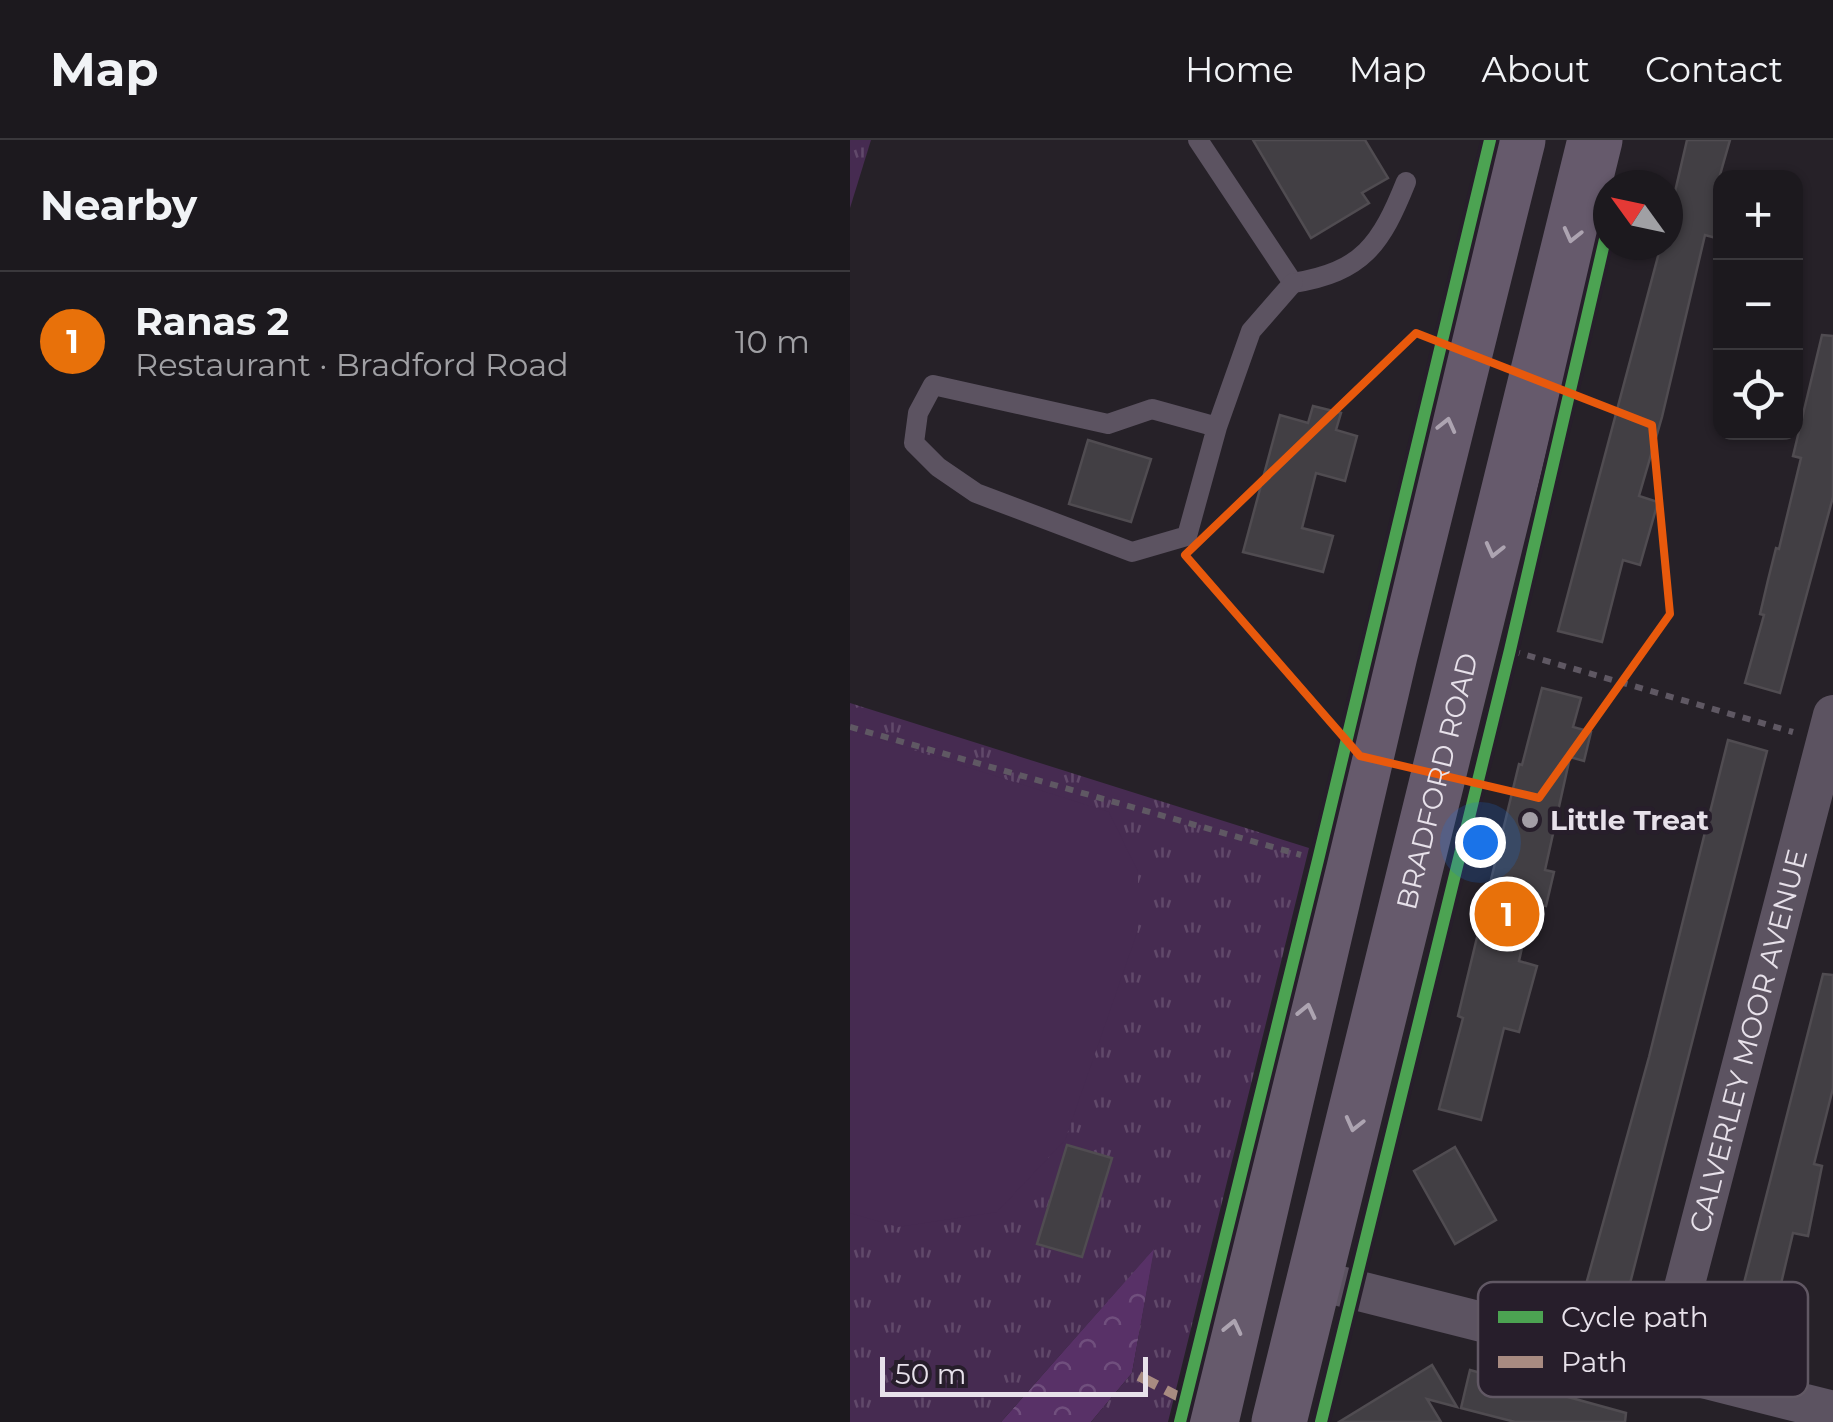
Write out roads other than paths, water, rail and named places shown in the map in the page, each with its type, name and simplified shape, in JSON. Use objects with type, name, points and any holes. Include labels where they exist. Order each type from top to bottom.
[{"type":"highway","points":[[1211,1422],[1390,655],[1518,140]]},
{"type":"highway","name":"BRADFORD ROAD","points":[[1279,1422],[1595,140]]},
{"type":"street","name":"CALVERLEY MOOR AVENUE","points":[[1685,1282],[1829,728]]},
{"type":"street","points":[[1316,1280],[1478,1321]]},
{"type":"street","points":[[1778,1397],[1833,1411]]},
{"type":"lane","points":[[1198,140],[1293,283]]},
{"type":"lane","points":[[1217,428],[1152,409],[1108,424],[933,385],[918,413],[914,442],[938,467],[976,493],[1132,552],[1187,536],[1217,428],[1252,331],[1293,283],[1324,278],[1352,267],[1372,249],[1406,182]]},
{"type":"place","name":"Little Treat","points":[[1530,820]]},
{"type":"place","name":"Ranas 2","points":[[1507,914]]}]
